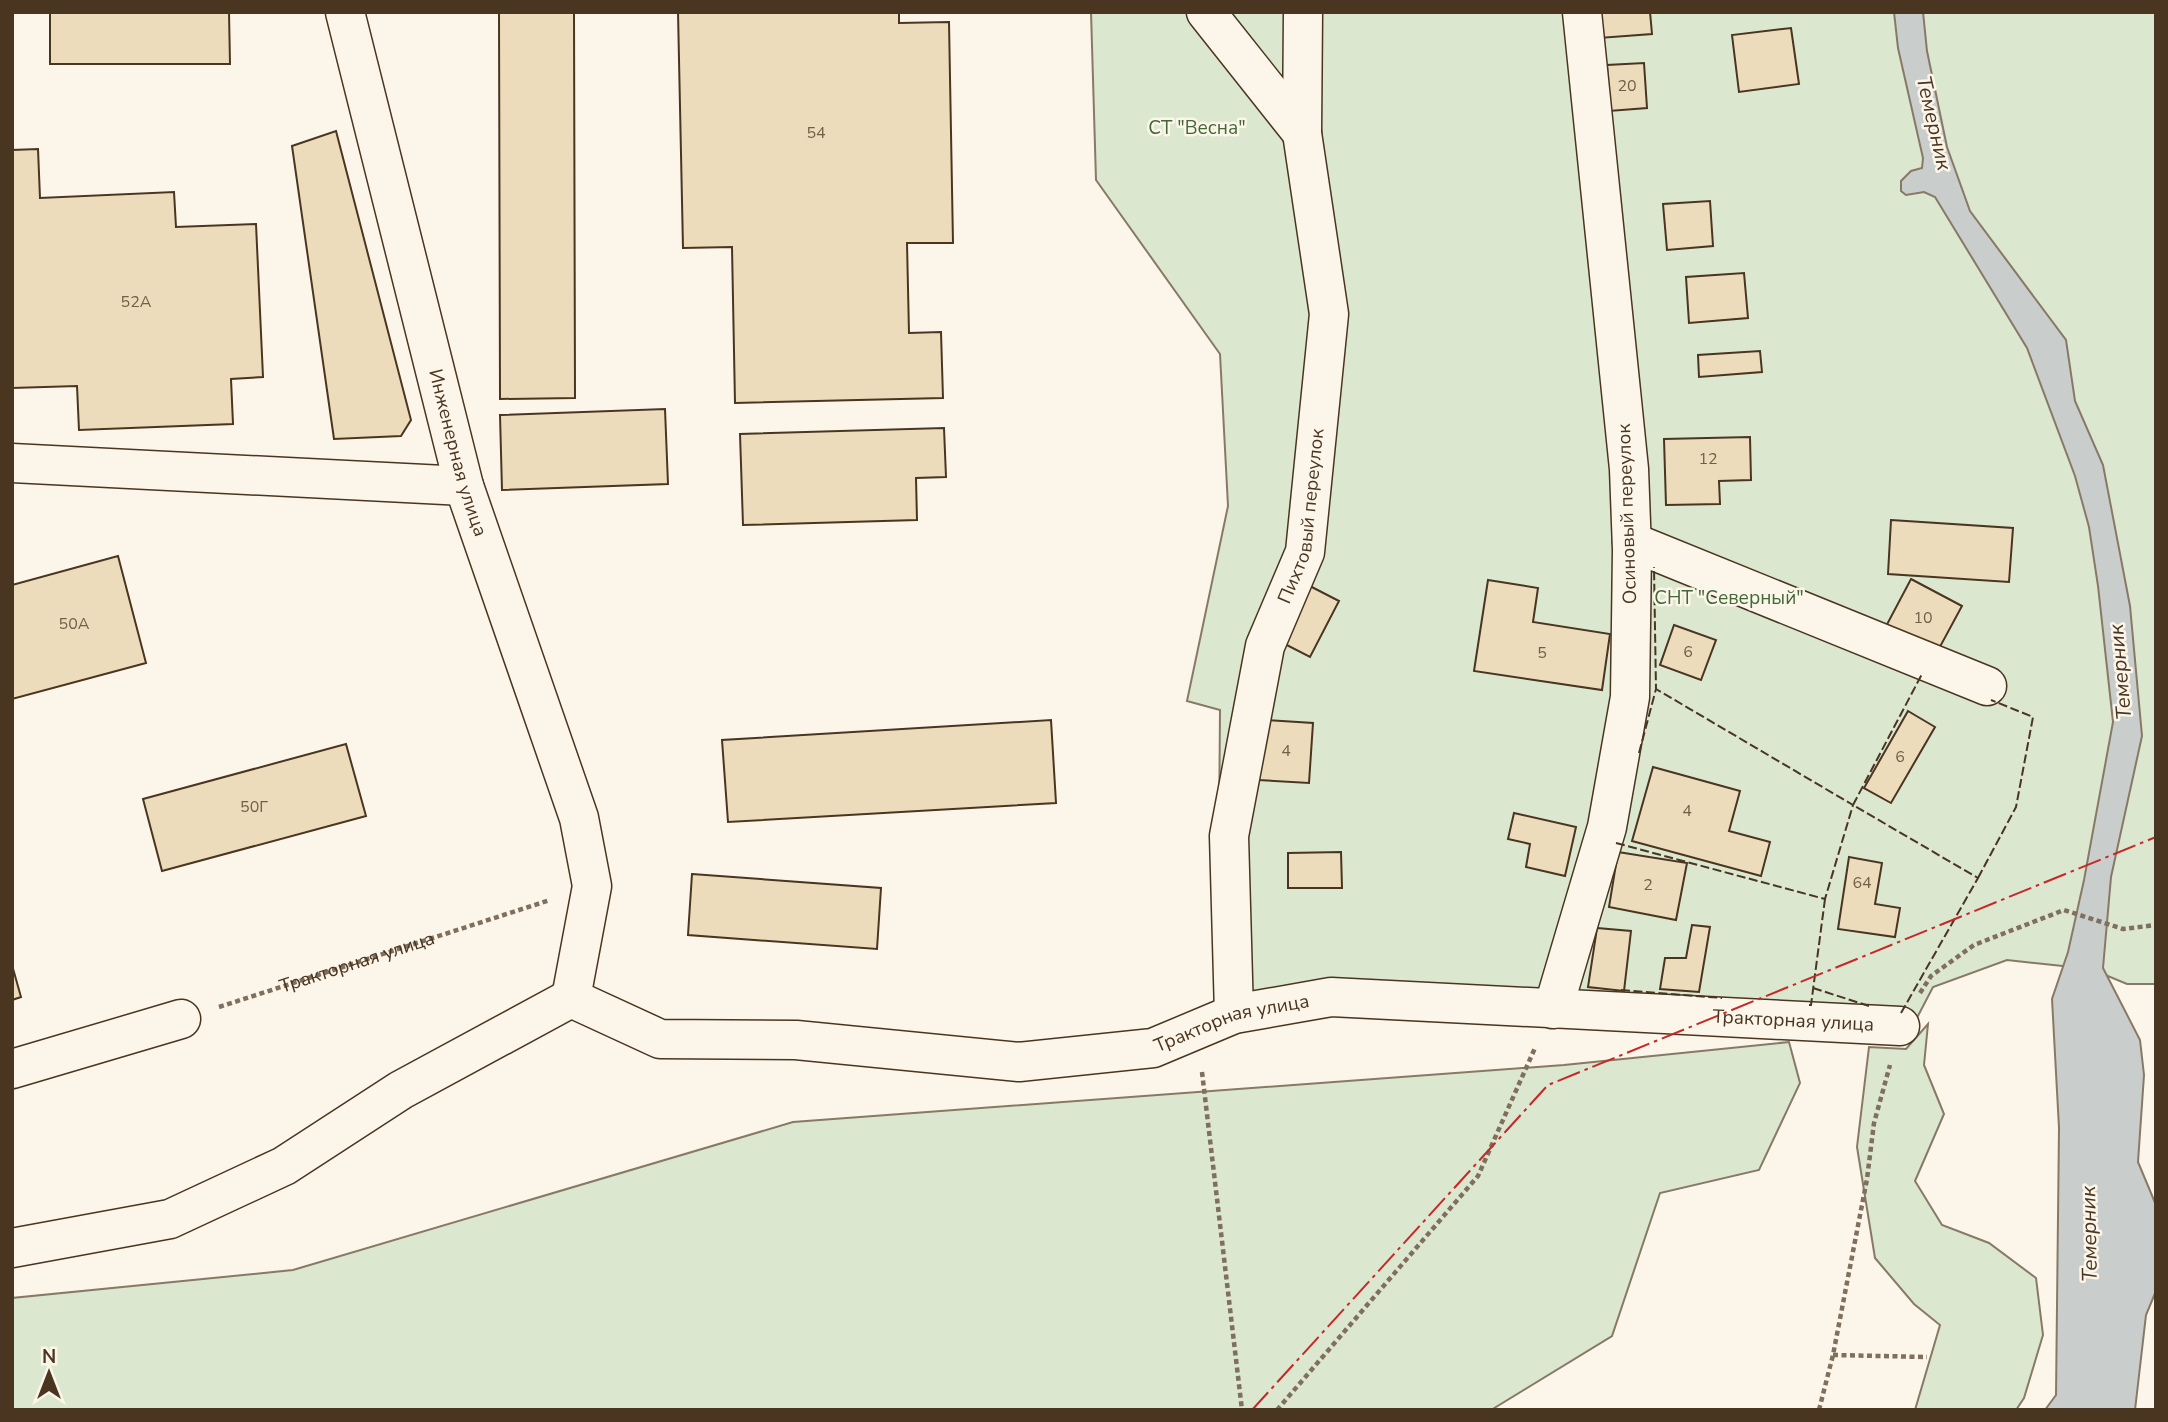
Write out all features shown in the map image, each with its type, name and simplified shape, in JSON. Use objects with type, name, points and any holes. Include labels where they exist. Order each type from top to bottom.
[{"type":"street","name":"Инженерная улица","points":[[345,12],[464,486],[579,818],[592,886]]},
{"type":"street","points":[[1206,12],[1302,133]]},
{"type":"street","name":"Пихтовый переулок","points":[[1234,1014],[1229,836],[1265,646],[1305,552],[1329,314],[1302,133],[1303,12]]},
{"type":"street","name":"Осиновый переулок","points":[[1553,1009],[1607,827],[1630,696],[1632,542],[1629,469],[1583,12]]},
{"type":"street","points":[[12,463],[464,486]]},
{"type":"street","points":[[1632,542],[1987,686]]},
{"type":"street","points":[[12,1248],[170,1219],[284,1166],[401,1090],[572,998],[592,886]]},
{"type":"street","name":"Тракторная улица","points":[[572,998],[660,1039],[796,1040],[1019,1062],[1153,1048],[1234,1014],[1331,997],[1900,1026]]},
{"type":"street","points":[[12,1069],[181,1019]]},
{"type":"path","name":"Тракторная улица","points":[[181,1019],[592,886]]},
{"type":"path","points":[[1819,1410],[1833,1355],[1867,1179],[1874,1123],[1900,1026],[1931,976],[1974,945],[2064,909],[2123,929],[2156,925]]},
{"type":"path","points":[[1277,1410],[1478,1176],[1553,1009]]},
{"type":"path","points":[[1197,1029],[1242,1410]]},
{"type":"path","points":[[1833,1355],[1927,1357]]},
{"type":"green space","name":"СНТ \"Северный\"","points":[[1091,12],[2156,12],[2156,984],[2127,984],[2091,969],[2007,960],[1933,987],[1907,1037],[1238,993],[1219,834],[1220,710],[1187,701],[1228,506],[1220,354],[1096,180]]},
{"type":"green space","points":[[1928,1024],[1924,1065],[1944,1114],[1915,1181],[1942,1225],[1989,1243],[2036,1278],[2043,1335],[2024,1398],[2016,1410],[1915,1410],[1940,1325],[1914,1304],[1875,1258],[1857,1147],[1869,1047],[1906,1049]]},
{"type":"green space","points":[[1789,1042],[1800,1083],[1759,1170],[1660,1193],[1612,1336],[1491,1410],[12,1410],[12,1298],[293,1270],[793,1122],[1564,1065]]},
{"type":"water","name":"Темерник","points":[[1894,12],[1923,12],[1927,51],[1947,147],[1970,211],[2066,340],[2075,401],[2103,465],[2130,606],[2142,736],[2111,877],[2103,968],[2140,1040],[2144,1075],[2138,1162],[2156,1205],[2156,1291],[2146,1315],[2135,1410],[2045,1410],[2056,1395],[2059,1128],[2052,999],[2068,952],[2084,880],[2113,722],[2089,527],[2075,476],[2027,348],[1935,197],[1924,192],[1906,195],[1901,191],[1901,181],[1911,171],[1922,168],[1923,158],[1898,48]]},
{"type":"building","points":[[50,12],[229,12],[230,64],[50,64]]},
{"type":"building","points":[[499,12],[574,12],[575,398],[500,399]]},
{"type":"building","points":[[678,12],[899,12],[899,23],[949,22],[953,243],[907,243],[909,333],[941,332],[943,398],[735,403],[732,247],[683,248]]},
{"type":"building","points":[[1597,12],[1650,12],[1652,34],[1599,38]]},
{"type":"building","points":[[1791,28],[1799,84],[1739,92],[1732,35]]},
{"type":"building","points":[[1644,63],[1647,108],[1609,111],[1607,65]]},
{"type":"building","points":[[336,131],[411,420],[401,436],[334,439],[292,146]]},
{"type":"building","points":[[38,149],[40,198],[174,192],[176,227],[256,224],[263,377],[231,379],[233,424],[79,430],[77,386],[12,388],[12,150]]},
{"type":"building","points":[[1710,201],[1713,246],[1667,250],[1663,204]]},
{"type":"building","points":[[1744,273],[1748,318],[1689,323],[1686,277]]},
{"type":"building","points":[[1760,351],[1762,372],[1699,377],[1698,355]]},
{"type":"building","points":[[665,409],[668,484],[502,490],[500,415]]},
{"type":"building","points":[[944,428],[946,477],[916,478],[917,520],[743,525],[740,434]]},
{"type":"building","points":[[1750,437],[1751,480],[1719,481],[1720,504],[1666,505],[1664,439]]},
{"type":"building","points":[[1891,520],[2013,528],[2009,582],[1888,574]]},
{"type":"building","points":[[118,556],[146,663],[12,699],[12,585]]},
{"type":"building","points":[[1911,579],[1962,606],[1935,656],[1884,630]]},
{"type":"building","points":[[1488,580],[1538,588],[1533,622],[1610,634],[1602,690],[1474,671]]},
{"type":"building","points":[[1304,583],[1339,601],[1310,657],[1275,639]]},
{"type":"building","points":[[1674,625],[1716,640],[1701,680],[1660,665]]},
{"type":"building","points":[[1908,711],[1935,727],[1891,803],[1864,788]]},
{"type":"building","points":[[1051,720],[1056,803],[728,822],[722,740]]},
{"type":"building","points":[[1264,720],[1313,723],[1309,783],[1259,780]]},
{"type":"building","points":[[346,744],[366,816],[162,871],[143,799]]},
{"type":"building","points":[[1653,767],[1740,791],[1729,831],[1770,842],[1761,876],[1632,841]]},
{"type":"building","points":[[1514,813],[1576,827],[1565,876],[1526,867],[1530,844],[1508,839]]},
{"type":"building","points":[[1341,852],[1342,888],[1288,888],[1288,853]]},
{"type":"building","points":[[1618,852],[1687,863],[1676,920],[1609,907]]},
{"type":"building","points":[[1849,857],[1882,863],[1875,904],[1900,908],[1895,937],[1838,929]]},
{"type":"building","points":[[692,874],[881,888],[877,949],[688,935]]},
{"type":"building","points":[[1692,925],[1710,927],[1699,992],[1660,989],[1665,958],[1686,958]]},
{"type":"building","points":[[1597,928],[1631,931],[1624,991],[1588,987]]},
{"type":"building","points":[[12,965],[21,997],[12,1000]]},
{"type":"fence","points":[[1639,753],[1656,689],[1654,567]]},
{"type":"fence","points":[[1901,1013],[1978,878],[1853,805],[1922,674]]},
{"type":"fence","points":[[1616,843],[1825,899],[1853,805],[1656,689]]},
{"type":"fence","points":[[1978,878],[2016,807],[2033,717],[1991,700]]},
{"type":"fence","points":[[1809,1005],[1825,899]]},
{"type":"fence","points":[[1813,988],[1869,1006]]},
{"type":"fence","points":[[1621,990],[1722,998]]},
{"type":"power","points":[[1252,1410],[1548,1085],[2156,837]]},
{"type":"park label","name":"СТ \"Весна\"","points":[[1197,128]]}]
